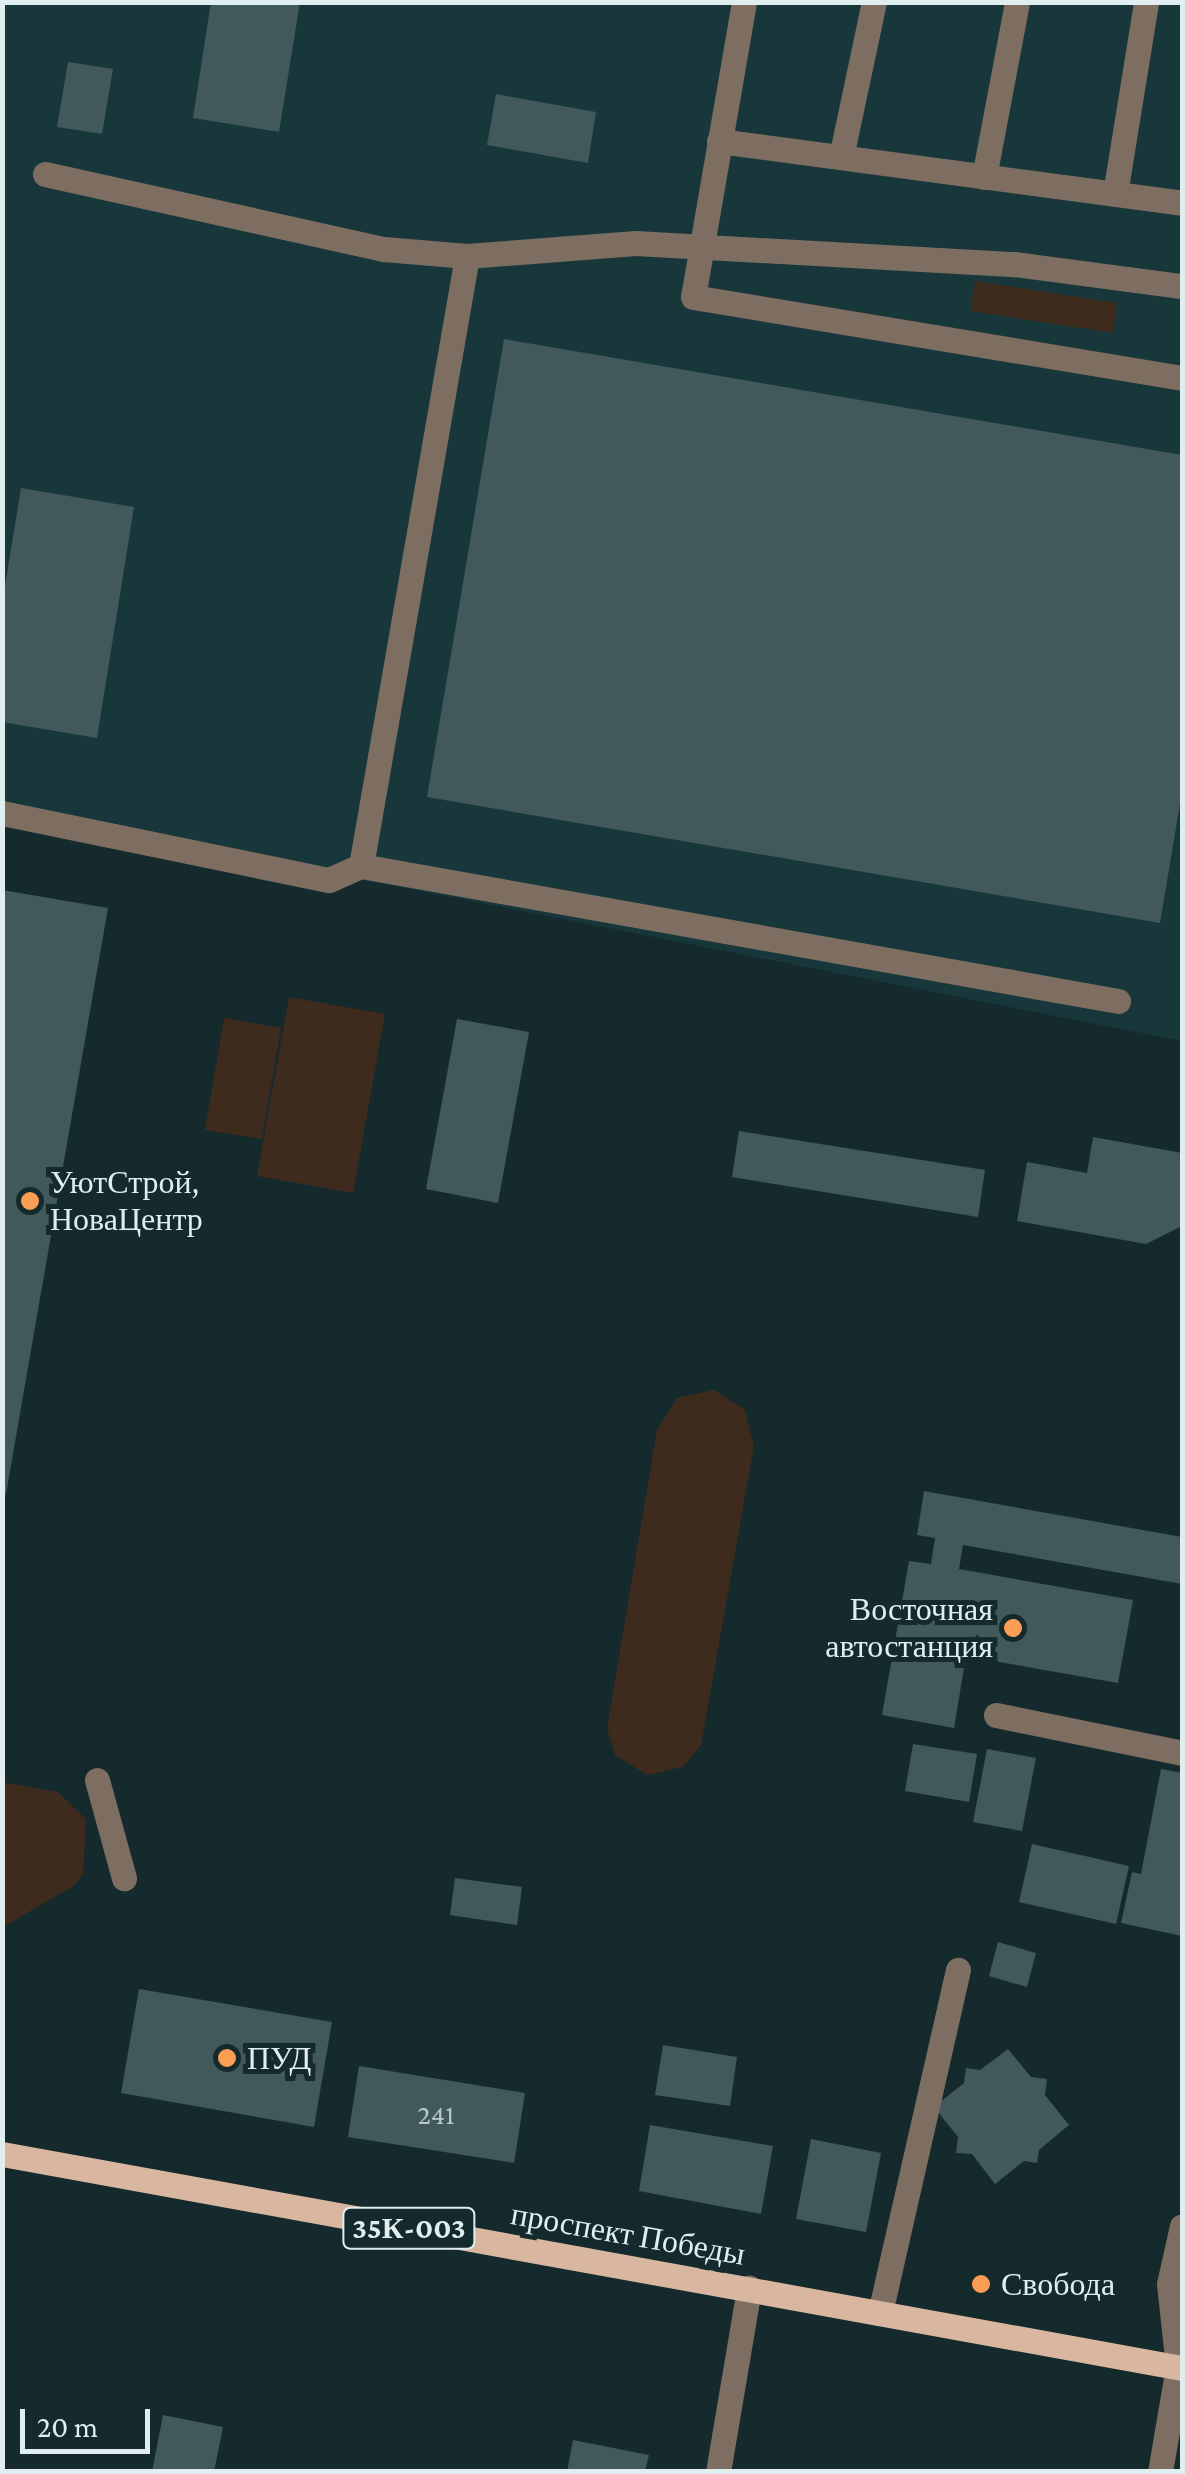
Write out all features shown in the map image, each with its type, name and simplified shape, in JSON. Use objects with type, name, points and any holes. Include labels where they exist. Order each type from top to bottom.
[{"type":"main road","name":"проспект Победы","points":[[2,2154],[1180,2368]]},
{"type":"street","points":[[744,2],[693,296],[1182,378]]},
{"type":"street","points":[[841,157],[874,2]]},
{"type":"street","points":[[984,176],[1017,2]]},
{"type":"street","points":[[1115,194],[1146,2]]},
{"type":"street","points":[[719,141],[1182,203]]},
{"type":"street","points":[[45,174],[384,249],[468,256],[636,243],[1014,264],[1182,286]]},
{"type":"street","points":[[361,866],[468,256]]},
{"type":"street","points":[[2,813],[329,880],[361,866],[1118,1001]]},
{"type":"street","points":[[996,1715],[1182,1753]]},
{"type":"street","points":[[97,1780],[124,1878]]},
{"type":"street","points":[[880,2313],[958,1970]]},
{"type":"street","points":[[1160,2472],[1180,2368],[1169,2284],[1182,2226]]},
{"type":"street","points":[[718,2472],[749,2288]]},
{"type":"shaded area","points":[[2,3],[1182,3],[1182,1041],[3,809]]},
{"type":"shaded area","points":[[975,281],[1117,303],[1113,333],[971,311]]},
{"type":"shaded area","points":[[289,997],[385,1014],[353,1193],[257,1176]]},
{"type":"shaded area","points":[[224,1018],[281,1028],[262,1139],[205,1130]]},
{"type":"shaded area","points":[[714,1390],[745,1410],[754,1446],[701,1745],[683,1767],[647,1775],[615,1755],[607,1728],[657,1430],[677,1398]]},
{"type":"shaded area","points":[[2,1782],[58,1792],[86,1819],[83,1874],[75,1885],[3,1927]]},
{"type":"building","points":[[211,2],[300,2],[279,132],[193,118]]},
{"type":"building","points":[[68,62],[113,69],[102,134],[57,127]]},
{"type":"building","points":[[496,94],[596,112],[588,163],[487,145]]},
{"type":"building","points":[[504,339],[1182,455],[1182,792],[1160,923],[427,797]]},
{"type":"building","points":[[21,488],[134,507],[97,738],[2,722],[2,604]]},
{"type":"building","name":"УютСтрой, НоваЦентр","points":[[2,890],[108,908],[6,1494],[2,1493]]},
{"type":"building","points":[[457,1019],[529,1032],[498,1203],[426,1189]]},
{"type":"building","points":[[739,1131],[985,1170],[978,1217],[732,1177]]},
{"type":"building","points":[[1093,1137],[1182,1153],[1182,1226],[1146,1244],[1017,1221],[1027,1162],[1087,1173]]},
{"type":"building","name":"Восточная автостанция","points":[[924,1491],[1182,1537],[1182,1584],[963,1545],[959,1569],[1133,1600],[1118,1683],[966,1656],[954,1728],[882,1715],[909,1561],[931,1564],[935,1538],[917,1535]]},
{"type":"building","points":[[913,1744],[977,1754],[969,1802],[905,1791]]},
{"type":"building","points":[[987,1749],[1036,1758],[1022,1831],[973,1822]]},
{"type":"building","points":[[1161,1769],[1182,1773],[1182,1936],[1121,1923],[1132,1872],[1141,1874]]},
{"type":"building","points":[[1032,1844],[1129,1866],[1116,1924],[1019,1902]]},
{"type":"building","points":[[455,1878],[522,1887],[517,1925],[450,1915]]},
{"type":"building","points":[[998,1942],[1036,1953],[1027,1987],[989,1976]]},
{"type":"building","name":"ПУД","points":[[139,1989],[332,2022],[314,2127],[121,2093]]},
{"type":"building","points":[[663,2045],[737,2057],[730,2106],[655,2095]]},
{"type":"building","points":[[1008,2049],[1031,2077],[1047,2079],[1045,2095],[1069,2125],[1039,2150],[1037,2163],[1024,2161],[995,2184],[972,2154],[956,2153],[958,2137],[934,2107],[964,2083],[966,2068],[980,2070]]},
{"type":"building","points":[[359,2066],[525,2093],[514,2163],[348,2137]]},
{"type":"building","points":[[650,2125],[773,2146],[761,2214],[639,2191]]},
{"type":"building","points":[[811,2139],[881,2153],[866,2232],[796,2219]]},
{"type":"building","points":[[163,2415],[223,2427],[214,2472],[152,2472]]},
{"type":"building","points":[[573,2440],[649,2455],[645,2472],[567,2472]]},
{"type":"place","name":"УютСтрой, НоваЦентр","points":[[30,1201]]},
{"type":"place","name":"Восточная автостанция","points":[[1013,1628]]},
{"type":"place","name":"ПУД","points":[[227,2058]]},
{"type":"place","name":"Свобода","points":[[981,2284]]}]
